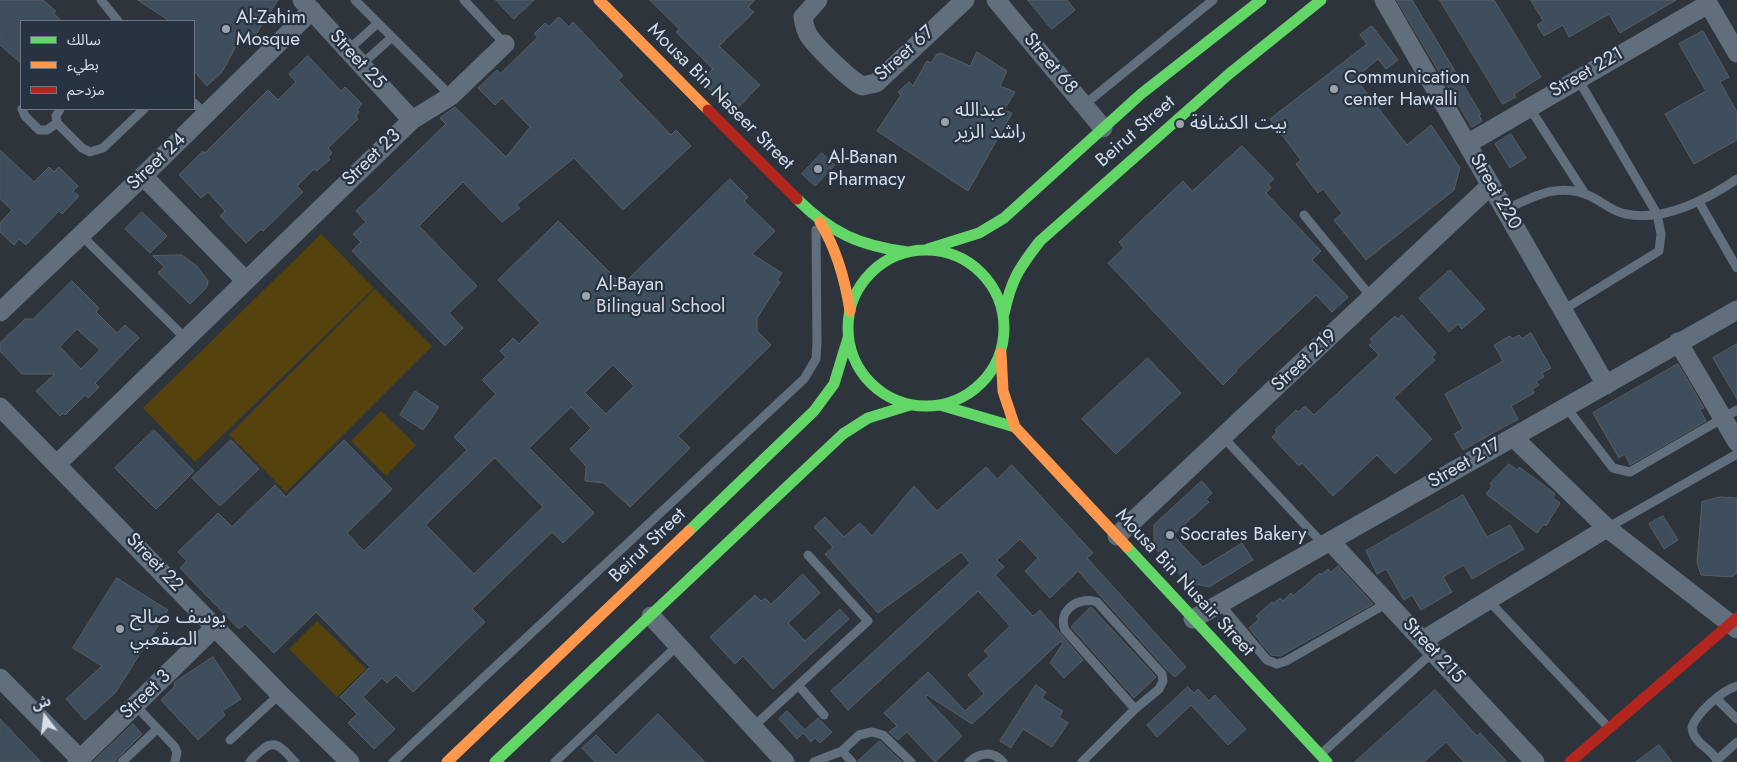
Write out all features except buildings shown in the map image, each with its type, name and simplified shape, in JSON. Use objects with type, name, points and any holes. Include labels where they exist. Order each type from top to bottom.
[{"type":"main road","name":"Mousa Bin Naseer Street","points":[[599,0],[816,218],[840,235],[862,244],[908,252]]},
{"type":"main road","name":"Beirut Street","points":[[925,250],[979,233],[1004,218],[1154,84],[1198,47],[1260,0]]},
{"type":"main road","name":"Beirut Street","points":[[1004,314],[1009,290],[1018,269],[1033,248],[1111,176],[1230,74],[1321,0]]},
{"type":"main road","points":[[1198,47],[1196,61],[1198,68]]},
{"type":"main road","points":[[1209,77],[1223,78],[1230,74]]},
{"type":"main road","points":[[1154,84],[1163,82],[1172,84]]},
{"type":"main road","points":[[1182,116],[1185,107],[1184,98]]},
{"type":"main road","name":"Mousa Bin Naseer Street","points":[[816,218],[839,257],[844,273],[850,311]]},
{"type":"main road","points":[[495,762],[531,722],[651,616],[850,428],[878,414],[910,405],[940,405],[954,402],[977,388],[987,378],[1001,353],[1004,340],[1004,314],[992,285],[976,268],[956,256],[925,250],[908,252],[892,258],[871,274],[855,295],[850,311],[848,338],[856,364],[868,381],[884,394],[910,405]]},
{"type":"main road","name":"Beirut Street","points":[[447,762],[514,704],[814,412],[829,393],[838,374],[848,338]]},
{"type":"main road","name":"Mousa Bin Nusair Street","points":[[1001,353],[1003,391],[1014,427],[1324,758]]},
{"type":"main road","points":[[940,405],[1014,427]]},
{"type":"main road","points":[[745,478],[758,484]]},
{"type":"main road","points":[[670,597],[694,560],[746,509]]},
{"type":"main road","points":[[1570,762],[1735,624]]},
{"type":"street","name":"Street 67","points":[[818,0],[803,17],[805,28],[810,38],[850,80],[862,86],[876,83],[965,0]]},
{"type":"street","name":"Street 68","points":[[996,0],[1103,128]]},
{"type":"street","name":"Street 220","points":[[1384,0],[1606,384]]},
{"type":"street","name":"Street 221","points":[[1467,144],[1707,2]]},
{"type":"street","points":[[1707,2],[1737,53]]},
{"type":"street","name":"Street 25","points":[[307,5],[412,120]]},
{"type":"street","name":"Street 24","points":[[0,312],[143,176],[200,109],[307,5]]},
{"type":"street","name":"Street 23","points":[[57,464],[412,120],[450,96],[505,44]]},
{"type":"street","points":[[143,176],[245,280]]},
{"type":"street","name":"Street 219","points":[[1117,536],[1224,438],[1491,185]]},
{"type":"street","name":"Street 217","points":[[1193,619],[1737,310]]},
{"type":"street","points":[[1678,342],[1730,415],[1737,442]]},
{"type":"street","name":"Street 22","points":[[0,407],[344,760]]},
{"type":"street","points":[[1513,437],[1607,528],[1735,624]]},
{"type":"street","points":[[1428,646],[1488,600],[1607,528]]},
{"type":"street","name":"Street 215","points":[[1327,543],[1428,646],[1535,762]]},
{"type":"street","points":[[651,616],[785,762]]},
{"type":"street","name":"Street 3","points":[[79,760],[215,628]]},
{"type":"street","points":[[0,678],[79,760]]},
{"type":"lane","points":[[101,0],[113,20]]},
{"type":"lane","points":[[355,0],[450,96]]},
{"type":"lane","points":[[464,0],[505,44]]},
{"type":"lane","points":[[1084,105],[1213,0]]},
{"type":"lane","points":[[348,50],[378,23]]},
{"type":"lane","points":[[361,65],[392,37]]},
{"type":"lane","points":[[1563,310],[1659,251],[1661,234],[1657,214],[1578,79]]},
{"type":"lane","points":[[1529,107],[1585,194]]},
{"type":"lane","points":[[22,110],[25,116],[39,130],[47,130],[56,123]]},
{"type":"lane","points":[[59,110],[56,116],[56,123],[82,148],[90,152],[96,152],[143,110]]},
{"type":"lane","points":[[1505,210],[1540,193],[1561,189],[1585,194],[1612,210],[1626,214],[1657,214],[1699,202],[1737,179]]},
{"type":"lane","points":[[1699,202],[1737,268]]},
{"type":"lane","points":[[1304,216],[1372,298]]},
{"type":"lane","points":[[393,762],[810,371],[816,359],[818,342],[816,218]]},
{"type":"lane","points":[[81,235],[186,338]]},
{"type":"lane","points":[[1566,407],[1613,468],[1630,472],[1730,415]]},
{"type":"lane","points":[[1224,438],[1327,543]]},
{"type":"lane","points":[[1607,528],[1737,454]]},
{"type":"lane","points":[[754,727],[868,621],[808,555]]},
{"type":"lane","points":[[1082,762],[1159,688],[1163,681],[1162,674],[1096,602],[1088,599],[1079,601],[1064,614],[1062,623],[1064,630],[1135,709]]},
{"type":"lane","points":[[1488,600],[1609,728]]},
{"type":"lane","points":[[1220,604],[1267,660],[1277,664],[1286,661],[1387,603]]},
{"type":"lane","points":[[555,762],[678,644]]},
{"type":"lane","points":[[1324,758],[1428,646]]},
{"type":"lane","points":[[798,686],[824,715]]},
{"type":"lane","points":[[1737,686],[1728,690],[1717,699],[1698,717],[1692,727],[1695,738],[1718,761],[1737,742]]},
{"type":"lane","points":[[230,740],[280,694]]},
{"type":"lane","points":[[1717,699],[1737,719]]},
{"type":"lane","points":[[136,705],[177,752],[175,762]]},
{"type":"lane","points":[[122,762],[157,729]]},
{"type":"lane","points":[[814,762],[842,751],[865,732],[878,732],[910,762]]},
{"type":"lane","points":[[250,762],[267,745],[273,744],[280,745],[295,762]]},
{"type":"lane","points":[[842,751],[852,762]]},
{"type":"lane","points":[[969,762],[979,755],[994,754],[1003,762]]},
{"type":"shaded area","points":[[321,234],[374,288],[195,462],[143,408]]},
{"type":"shaded area","points":[[375,289],[432,346],[286,492],[229,435]]},
{"type":"shaded area","points":[[381,411],[416,445],[386,476],[351,441]]},
{"type":"shaded area","points":[[317,621],[366,669],[337,697],[289,649]]},
{"type":"traffic: fast","points":[[928,249],[979,233],[1004,218],[1141,94],[1261,0]]},
{"type":"traffic: fast","points":[[1004,314],[1013,283],[1026,259],[1040,241],[1229,74],[1321,0]]},
{"type":"traffic: fast","points":[[797,199],[822,221],[847,236],[875,246],[908,252]]},
{"type":"traffic: fast","points":[[918,250],[934,250],[949,253],[963,259],[986,278],[995,291],[1001,305],[1004,328],[1003,343],[995,365],[976,388],[963,397],[949,403],[934,406],[918,406],[903,403],[889,397],[866,378],[857,365],[851,351],[848,336],[848,320],[851,305],[857,291],[876,268],[889,259],[903,253],[918,250]]},
{"type":"traffic: fast","points":[[689,531],[814,411],[834,384],[848,338]]},
{"type":"traffic: fast","points":[[495,762],[843,434],[868,418],[910,405]]},
{"type":"traffic: fast","points":[[940,405],[1015,427]]},
{"type":"traffic: fast","points":[[1127,547],[1327,762]]},
{"type":"traffic: slow","points":[[599,0],[708,110]]},
{"type":"traffic: slow","points":[[820,222],[840,265],[850,311]]},
{"type":"traffic: slow","points":[[1001,353],[1003,391],[1015,427],[1127,547]]},
{"type":"traffic: slow","points":[[447,762],[689,531]]},
{"type":"traffic: jam","points":[[708,110],[797,199]]},
{"type":"traffic: jam","points":[[1570,762],[1737,618]]},
{"type":"place","name":"Al-Zahim Mosque","points":[[226,29]]},
{"type":"place","name":"Communication center Hawalli","points":[[1334,89]]},
{"type":"place","name":"عبدالله راشد الزير","points":[[945,122]]},
{"type":"place","name":"بيت الكشافة","points":[[1180,124]]},
{"type":"place","name":"Al-Banan Pharmacy","points":[[818,169]]},
{"type":"place","name":"Al-Bayan Bilingual School","points":[[586,296]]},
{"type":"place","name":"Socrates Bakery","points":[[1170,535]]},
{"type":"place","name":"يوسف صالح الصقعبي","points":[[120,629]]}]
